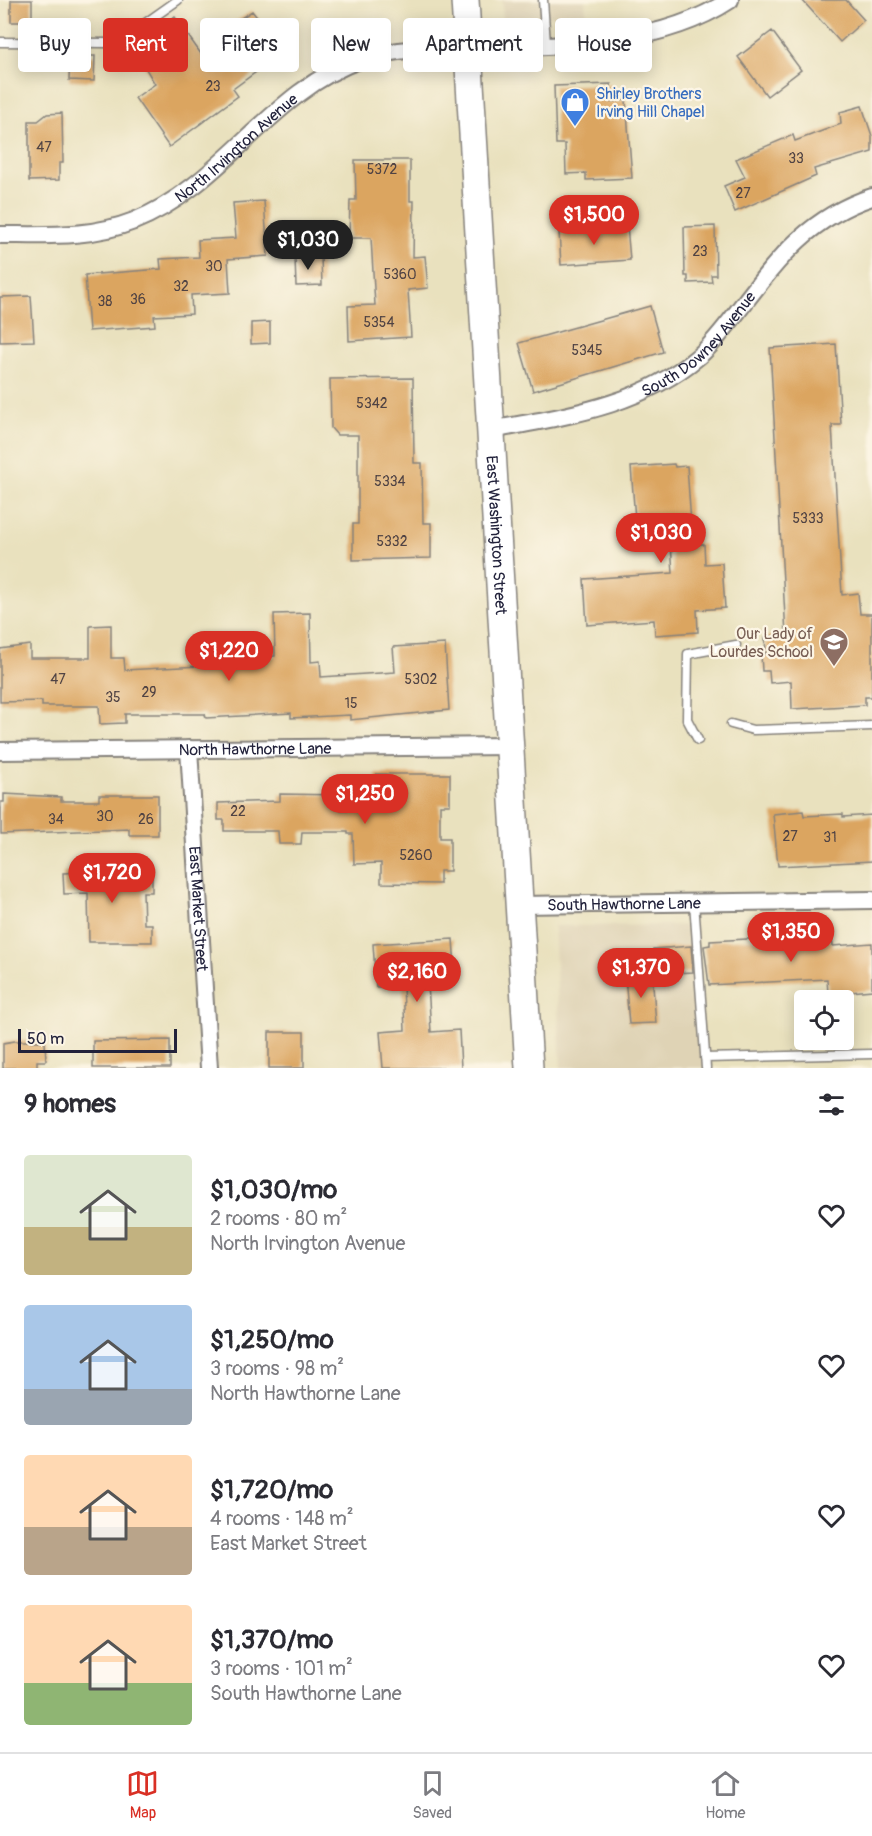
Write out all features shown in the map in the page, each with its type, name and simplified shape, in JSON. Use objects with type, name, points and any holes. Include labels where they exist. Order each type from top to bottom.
[{"type":"main road","name":"East Washington Street","points":[[465,0],[466,18]]},
{"type":"main road","name":"East Washington Street","points":[[469,72],[529,1068]]},
{"type":"street","name":"North Irvington Avenue","points":[[543,44],[615,40],[646,35],[692,20],[730,0]]},
{"type":"street","name":"North Irvington Avenue","points":[[0,235],[80,234],[137,220],[187,190],[294,98],[336,70],[393,51],[403,51]]},
{"type":"street","name":"South Downey Avenue","points":[[491,430],[608,406],[661,383],[701,354],[791,245],[831,215],[872,197]]},
{"type":"street","name":"North Hawthorne Lane","points":[[0,751],[510,746]]},
{"type":"street","name":"East Market Street","points":[[189,749],[209,1068]]},
{"type":"street","name":"South Hawthorne Lane","points":[[519,905],[872,900]]},
{"type":"lane","points":[[0,42],[106,43],[120,40],[178,0]]},
{"type":"lane","points":[[543,0],[546,44]]},
{"type":"lane","points":[[698,740],[687,719],[688,654],[736,645]]},
{"type":"lane","points":[[731,724],[753,730],[872,726]]},
{"type":"lane","points":[[694,902],[706,1068]]},
{"type":"lane","points":[[705,1058],[872,1054]]},
{"type":"shaded area","points":[[502,0],[585,0],[586,14],[503,18]]},
{"type":"shaded area","points":[[696,925],[706,1068],[561,1068],[554,926]]},
{"type":"building","points":[[11,0],[32,0],[32,18],[18,18],[18,22],[11,22]]},
{"type":"building","points":[[802,0],[846,0],[864,20],[840,42]]},
{"type":"building","points":[[252,11],[258,18],[241,18]]},
{"type":"building","points":[[772,31],[801,70],[767,96],[738,57]]},
{"type":"building","points":[[188,36],[200,53],[200,72],[256,72],[233,89],[238,96],[169,147],[135,98],[155,84],[148,72],[188,72]]},
{"type":"building","points":[[91,56],[95,56],[94,81],[69,80],[69,72],[91,72]]},
{"type":"building","points":[[611,84],[609,102],[626,100],[632,178],[586,180],[586,173],[566,174],[565,144],[556,144],[554,86]]},
{"type":"building","points":[[862,106],[872,136],[872,152],[814,169],[816,176],[735,212],[724,186],[745,177],[736,159],[793,135],[795,141],[841,124],[840,112]]},
{"type":"building","points":[[62,113],[63,163],[59,163],[59,180],[29,181],[29,121],[38,121],[47,114]]},
{"type":"building","points":[[355,160],[410,160],[410,201],[414,201],[413,257],[425,256],[428,288],[408,290],[411,337],[349,341],[348,306],[375,305],[371,238],[349,238],[350,200],[356,200]]},
{"type":"building","points":[[264,201],[268,256],[228,259],[230,293],[191,295],[192,314],[154,316],[155,326],[89,331],[85,275],[161,269],[160,259],[199,257],[198,240],[236,238],[233,203]]},
{"type":"building","points":[[627,226],[630,260],[561,265],[559,231]]},
{"type":"building","points":[[715,226],[716,275],[711,275],[712,282],[688,283],[688,276],[685,276],[684,227]]},
{"type":"building","points":[[321,257],[322,285],[296,286],[295,258]]},
{"type":"building","points":[[31,296],[34,341],[0,342],[0,297]]},
{"type":"building","points":[[650,306],[663,352],[533,391],[519,343]]},
{"type":"building","points":[[270,322],[270,343],[251,344],[251,323]]},
{"type":"building","points":[[836,344],[841,425],[832,425],[842,595],[858,593],[860,614],[872,614],[872,697],[865,697],[865,705],[792,709],[791,681],[770,683],[769,671],[762,671],[761,654],[766,654],[765,637],[786,635],[770,348]]},
{"type":"building","points":[[413,378],[414,463],[422,463],[423,523],[431,523],[431,558],[353,560],[353,524],[358,524],[358,435],[337,435],[331,428],[330,379]]},
{"type":"building","points":[[674,464],[675,467],[687,466],[691,523],[695,522],[697,544],[704,544],[705,564],[722,563],[725,608],[697,610],[698,632],[655,635],[654,620],[587,625],[584,579],[673,573],[669,516],[635,519],[631,467]]},
{"type":"building","points":[[310,613],[311,662],[320,661],[321,677],[395,672],[393,647],[445,644],[449,710],[350,720],[350,715],[291,718],[291,713],[206,718],[205,714],[125,714],[125,723],[100,724],[99,706],[42,706],[42,701],[0,702],[0,649],[30,645],[30,658],[90,658],[90,626],[111,625],[111,658],[124,658],[125,670],[200,666],[200,659],[275,656],[274,614]]},
{"type":"building","points":[[376,774],[450,774],[450,805],[440,805],[440,838],[450,838],[450,871],[440,871],[440,884],[381,883],[381,863],[354,864],[353,834],[348,834],[348,832],[302,832],[301,844],[279,844],[278,831],[224,831],[224,820],[218,820],[218,803],[280,801],[280,794],[341,795],[341,810],[376,809]]},
{"type":"building","points":[[4,794],[61,797],[61,801],[99,801],[99,795],[158,795],[158,835],[129,835],[129,829],[1,834],[1,802],[4,802]]},
{"type":"building","points":[[803,811],[804,816],[872,815],[872,861],[778,866],[773,814]]},
{"type":"building","points":[[83,864],[107,864],[108,877],[152,876],[152,892],[143,892],[144,924],[152,924],[152,942],[89,942],[88,893],[64,894],[63,873],[83,872]]},
{"type":"building","points":[[453,939],[456,982],[428,984],[431,1032],[459,1030],[461,1068],[383,1068],[380,1032],[405,1030],[403,986],[376,987],[373,944]]},
{"type":"building","points":[[832,939],[833,946],[872,943],[872,990],[828,990],[827,979],[709,985],[704,946],[710,945],[710,941]]},
{"type":"building","points":[[691,946],[693,972],[654,974],[653,949]]},
{"type":"building","points":[[652,974],[656,1023],[629,1024],[625,976]]},
{"type":"building","points":[[269,1032],[304,1032],[304,1068],[269,1068]]},
{"type":"building","points":[[170,1040],[170,1068],[93,1068],[93,1041]]},
{"type":"building","points":[[45,1041],[46,1061],[37,1061],[37,1068],[3,1068],[3,1043]]},
{"type":"place","name":"Shirley Brothers Irving Hill Chapel","points":[[575,128]]},
{"type":"place","name":"Our Lady of Lourdes School","points":[[834,668]]}]
